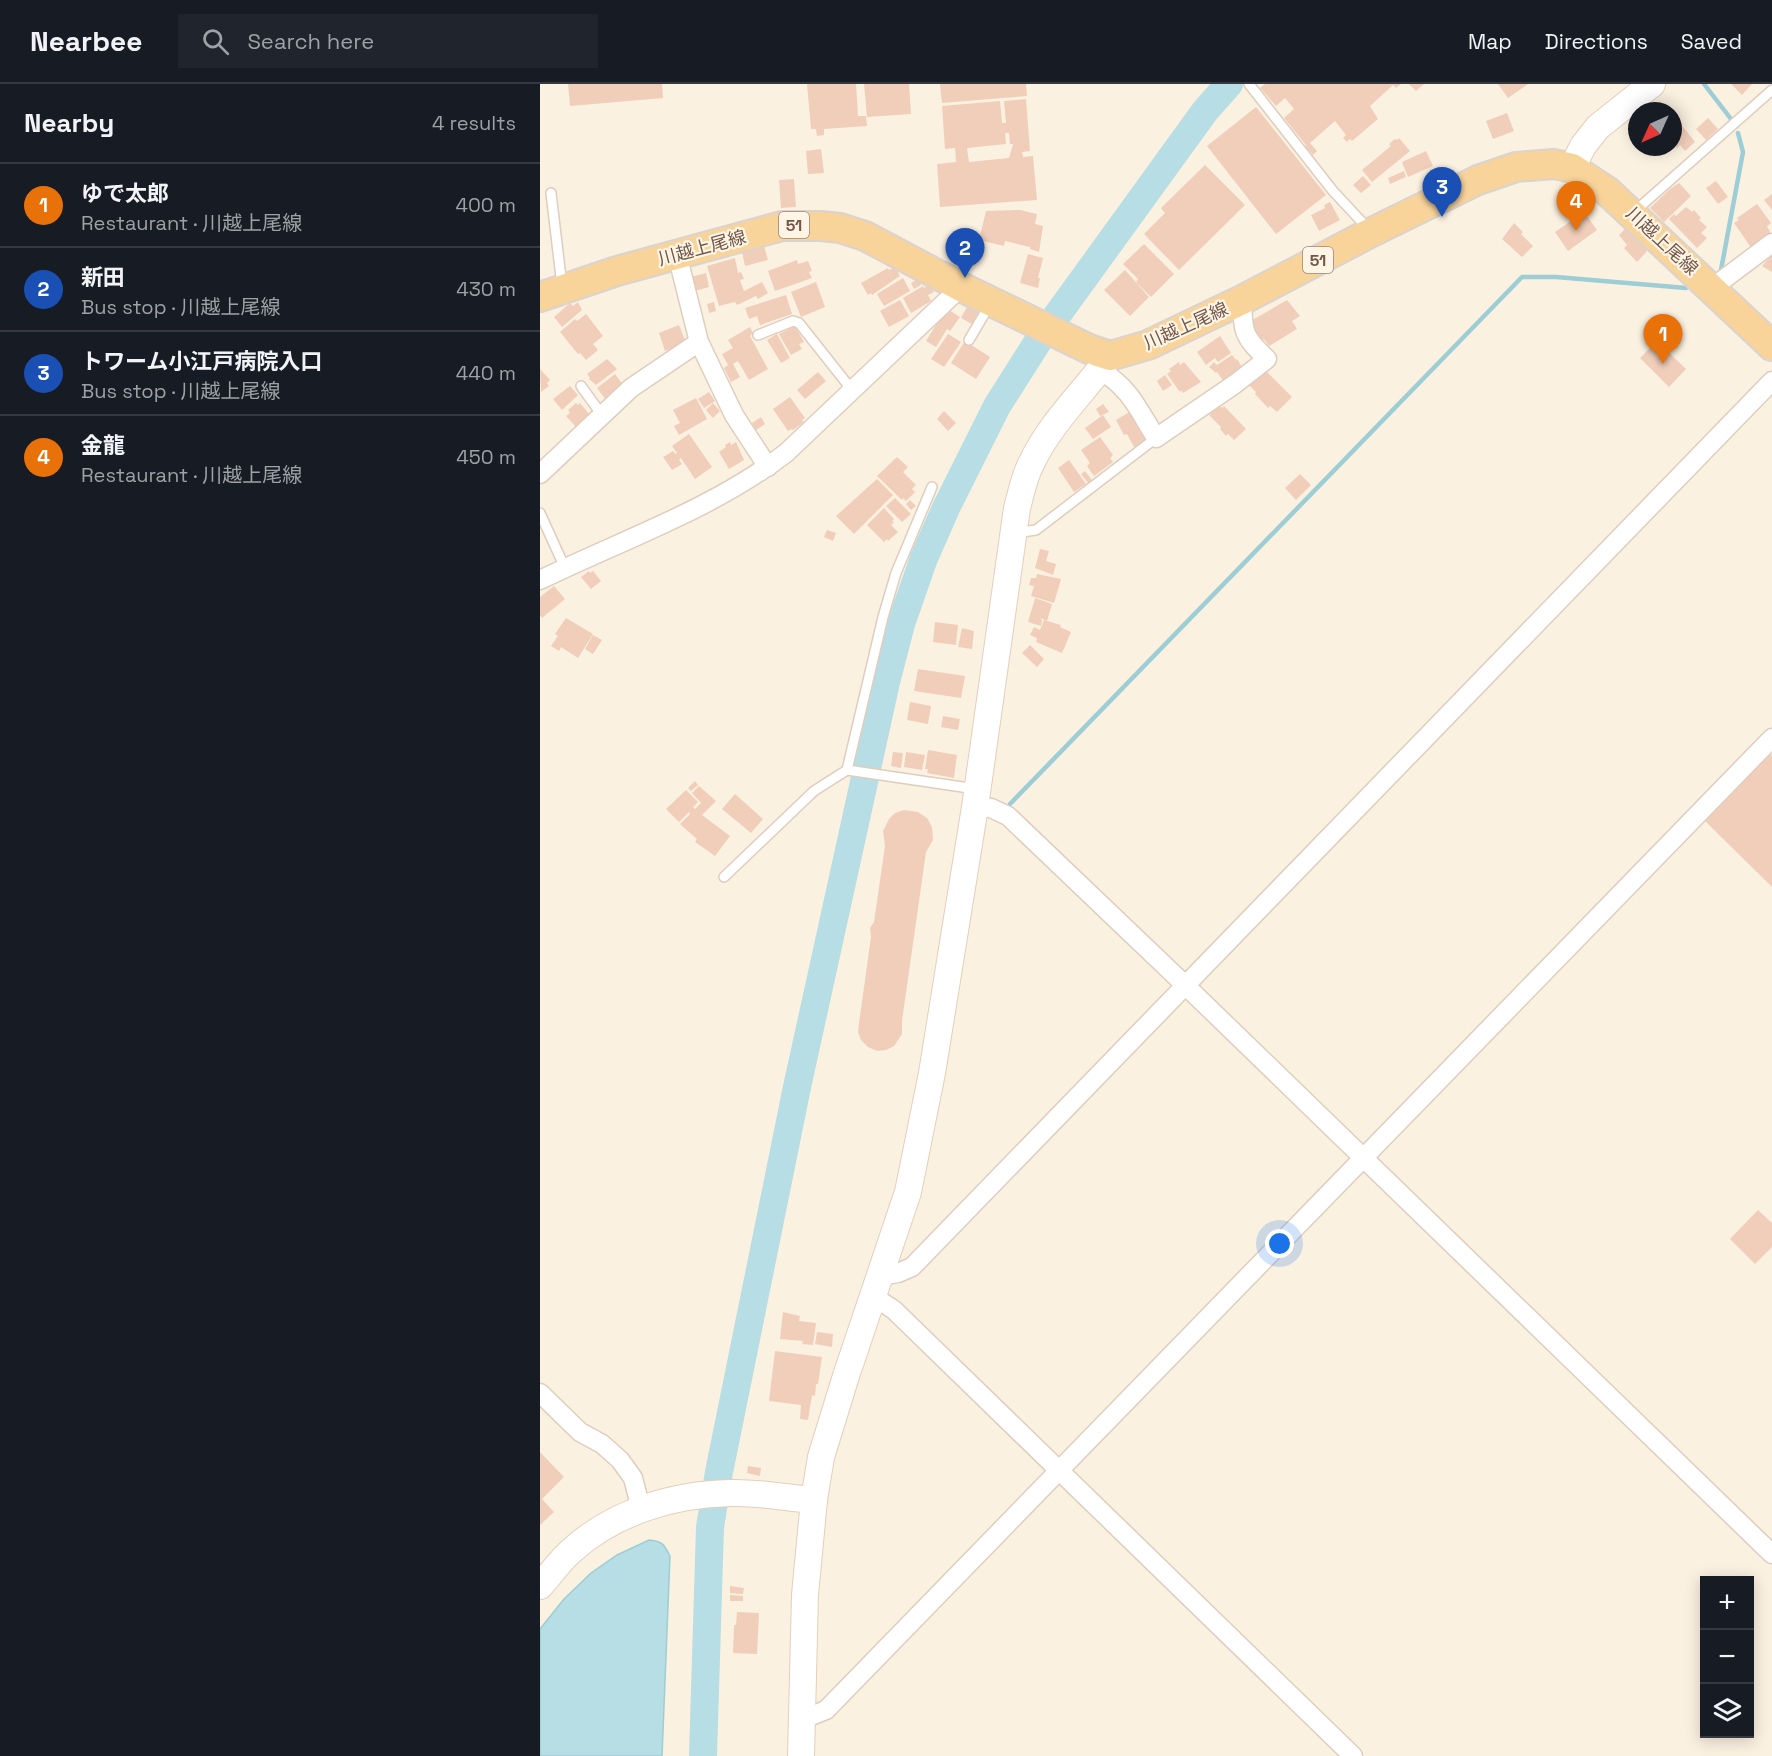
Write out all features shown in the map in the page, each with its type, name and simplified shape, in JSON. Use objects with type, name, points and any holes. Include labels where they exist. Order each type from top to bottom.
[{"type":"main road","name":"川越上尾線","points":[[551,293],[677,254],[782,226],[840,228],[865,236],[961,287],[1098,353],[1105,363],[1158,341],[1242,300],[1368,234],[1498,171],[1554,164],[1572,168],[1607,191],[1772,346]]},
{"type":"street","points":[[1572,168],[1583,146],[1598,127],[1652,84]]},
{"type":"street","points":[[1712,288],[1772,243]]},
{"type":"street","points":[[677,254],[699,342],[734,415],[768,467]]},
{"type":"street","points":[[540,580],[713,499],[768,467],[786,453],[961,287]]},
{"type":"street","points":[[801,1756],[805,1595],[814,1500],[821,1457],[908,1192],[932,1073],[977,798],[1017,508],[1030,465],[1061,416],[1105,363],[1129,392],[1155,438],[1235,384],[1267,359],[1251,344],[1244,332],[1242,300]]},
{"type":"street","points":[[540,474],[631,388],[699,342]]},
{"type":"street","points":[[876,1286],[912,1267],[1772,381]]},
{"type":"street","points":[[801,1720],[826,1710],[1170,1358],[1362,1156],[1772,738]]},
{"type":"street","points":[[977,798],[1008,816],[1772,1554]]},
{"type":"street","points":[[876,1286],[894,1310],[1353,1756]]},
{"type":"street","points":[[540,1393],[580,1432],[603,1444],[620,1460],[633,1478],[641,1509]]},
{"type":"street","points":[[540,1586],[571,1551],[611,1524],[628,1514],[672,1499],[699,1494],[733,1492],[814,1500]]},
{"type":"lane","points":[[1248,84],[1333,191],[1361,221],[1368,234]]},
{"type":"lane","points":[[1632,213],[1772,90]]},
{"type":"lane","points":[[551,193],[551,293]]},
{"type":"lane","points":[[969,340],[992,301]]},
{"type":"lane","points":[[758,335],[793,321],[800,323],[852,390]]},
{"type":"lane","points":[[581,386],[602,415]]},
{"type":"lane","points":[[1013,533],[1036,530],[1155,438]]},
{"type":"lane","points":[[849,770],[883,617],[897,573],[932,488]]},
{"type":"lane","points":[[540,513],[565,568]]},
{"type":"lane","points":[[724,877],[814,791],[849,770],[977,798]]},
{"type":"water","points":[[649,1540],[662,1544],[670,1556],[662,1756],[540,1756],[540,1629],[564,1599],[591,1573],[617,1555]]},
{"type":"building","points":[[568,84],[662,84],[663,98],[570,106]]},
{"type":"building","points":[[807,84],[856,84],[858,116],[866,116],[867,126],[824,129],[824,135],[817,136],[816,129],[811,129]]},
{"type":"building","points":[[864,84],[909,84],[911,114],[867,117]]},
{"type":"building","points":[[940,84],[1026,84],[1027,96],[942,103]]},
{"type":"building","points":[[1265,84],[1401,84],[1396,88],[1393,85],[1370,106],[1378,119],[1352,141],[1350,139],[1347,142],[1343,138],[1346,135],[1335,121],[1310,143],[1317,151],[1313,155],[1284,118],[1294,109],[1285,98],[1276,106],[1260,88]]},
{"type":"building","points":[[1409,84],[1424,84],[1416,91]]},
{"type":"building","points":[[1498,84],[1528,84],[1508,98]]},
{"type":"building","points":[[1731,84],[1752,84],[1742,95]]},
{"type":"building","points":[[1026,99],[1030,151],[1022,152],[1023,157],[1033,156],[1037,200],[940,207],[937,164],[956,162],[955,148],[945,149],[942,106],[1000,101],[1002,123],[1006,123],[1004,101]],"holes":[[[1005,133],[1009,133],[1010,144],[1013,144],[1009,158],[969,162],[967,148],[1006,144]]]},
{"type":"building","points":[[1256,107],[1326,195],[1276,234],[1207,146]]},
{"type":"building","points":[[1507,113],[1514,131],[1493,139],[1486,121]]},
{"type":"building","points":[[1708,118],[1718,129],[1706,140],[1696,129]]},
{"type":"building","points":[[1682,125],[1695,142],[1685,151],[1682,147]]},
{"type":"building","points":[[1399,138],[1410,151],[1372,182],[1362,170],[1391,146],[1389,144]]},
{"type":"building","points":[[821,149],[824,173],[808,174],[806,151]]},
{"type":"building","points":[[1426,151],[1433,166],[1408,177],[1402,162]]},
{"type":"building","points":[[1205,165],[1245,205],[1179,270],[1144,234],[1165,213],[1161,208]]},
{"type":"building","points":[[1404,171],[1406,177],[1390,184],[1388,178]]},
{"type":"building","points":[[1363,176],[1371,185],[1361,193],[1353,185]]},
{"type":"building","points":[[794,179],[796,207],[781,208],[779,180]]},
{"type":"building","points":[[1716,181],[1728,197],[1718,204],[1706,188]]},
{"type":"building","points":[[1679,183],[1691,196],[1664,222],[1650,208]]},
{"type":"building","points":[[1772,194],[1772,210],[1764,200]]},
{"type":"building","points":[[1330,202],[1340,220],[1319,231],[1311,215],[1325,208],[1324,205]]},
{"type":"building","points":[[1757,204],[1771,223],[1767,226],[1772,236],[1752,249],[1734,223],[1739,220],[1737,218]]},
{"type":"building","points":[[1686,207],[1692,212],[1694,210],[1701,218],[1699,220],[1707,227],[1701,233],[1707,238],[1697,248],[1669,219]]},
{"type":"building","points":[[1020,210],[1037,214],[1035,224],[1043,226],[1039,252],[1030,247],[1005,241],[1004,246],[979,240],[986,211]]},
{"type":"building","points":[[1584,212],[1597,230],[1568,251],[1555,232]]},
{"type":"building","points":[[1514,223],[1533,246],[1522,257],[1502,239]]},
{"type":"building","points":[[1626,228],[1648,250],[1637,262],[1624,248],[1627,245],[1619,235]]},
{"type":"building","points":[[1144,244],[1174,274],[1151,297],[1123,264]]},
{"type":"building","points":[[764,246],[768,260],[745,266],[742,252]]},
{"type":"building","points":[[1028,254],[1043,258],[1038,288],[1020,283]]},
{"type":"building","points":[[1772,255],[1772,272],[1762,266]]},
{"type":"building","points":[[735,258],[738,273],[741,272],[744,279],[740,280],[744,291],[762,282],[768,293],[758,299],[756,296],[737,305],[735,302],[719,306],[707,266]]},
{"type":"building","points":[[797,260],[798,264],[808,261],[812,278],[775,291],[768,271]]},
{"type":"building","points":[[895,267],[900,276],[872,295],[871,293],[868,295],[861,283],[888,268],[889,270]]},
{"type":"building","points":[[1125,270],[1149,297],[1130,316],[1104,290]]},
{"type":"building","points":[[706,273],[709,287],[695,291],[691,277]]},
{"type":"building","points":[[903,278],[910,291],[884,306],[877,294]]},
{"type":"building","points":[[918,279],[921,285],[914,289],[911,283]]},
{"type":"building","points":[[816,282],[825,307],[801,317],[791,292]]},
{"type":"building","points":[[930,285],[934,292],[928,295],[931,301],[911,313],[903,298],[923,286],[924,288]]},
{"type":"building","points":[[786,295],[792,314],[760,325],[757,316],[749,319],[745,308]]},
{"type":"building","points":[[900,300],[909,316],[889,327],[880,311]]},
{"type":"building","points":[[1287,300],[1300,316],[1292,321],[1297,329],[1269,346],[1264,339],[1260,341],[1249,322]]},
{"type":"building","points":[[578,302],[582,310],[562,327],[554,317],[570,303],[573,306]]},
{"type":"building","points":[[714,302],[716,311],[709,313],[707,304]]},
{"type":"building","points":[[968,305],[979,311],[972,324],[961,318]]},
{"type":"building","points":[[949,310],[960,317],[950,331],[947,329],[936,347],[926,341],[942,315],[945,316]]},
{"type":"building","points":[[586,314],[603,336],[593,344],[598,350],[586,360],[560,332],[575,319],[577,321]]},
{"type":"building","points":[[679,325],[686,343],[665,351],[659,333]]},
{"type":"building","points":[[795,326],[804,342],[799,344],[802,349],[791,355],[779,334]]},
{"type":"building","points":[[750,327],[753,333],[750,336],[768,369],[749,380],[738,361],[733,364],[740,377],[731,382],[724,368],[728,365],[722,354],[733,348],[728,340]]},
{"type":"building","points":[[777,334],[790,358],[781,363],[767,340]]},
{"type":"building","points":[[948,334],[961,342],[944,367],[931,359]]},
{"type":"building","points":[[1220,336],[1231,353],[1218,362],[1215,358],[1206,365],[1197,352]]},
{"type":"building","points":[[965,341],[990,357],[976,379],[951,363]]},
{"type":"building","points":[[1657,341],[1686,369],[1669,387],[1640,358]]},
{"type":"building","points":[[1232,355],[1244,370],[1225,383],[1217,372],[1209,367],[1214,362],[1217,365]]},
{"type":"building","points":[[607,359],[617,369],[596,385],[587,374]]},
{"type":"building","points":[[1179,362],[1180,365],[1184,362],[1201,382],[1183,393],[1167,374],[1171,371],[1169,369]]},
{"type":"building","points":[[540,369],[550,380],[547,383],[549,386],[541,392]]},
{"type":"building","points":[[1266,371],[1292,397],[1277,412],[1270,406],[1268,408],[1249,385]]},
{"type":"building","points":[[818,372],[826,381],[805,399],[797,390]]},
{"type":"building","points":[[615,374],[623,385],[606,400],[597,388]]},
{"type":"building","points":[[1165,375],[1172,385],[1163,391],[1157,381]]},
{"type":"building","points":[[570,386],[578,395],[562,410],[553,399]]},
{"type":"building","points":[[709,392],[715,401],[704,408],[698,399]]},
{"type":"building","points":[[790,397],[805,418],[802,420],[804,422],[788,431],[773,409]]},
{"type":"building","points":[[696,398],[707,419],[679,435],[674,426],[680,423],[673,410]]},
{"type":"building","points":[[576,403],[578,405],[580,403],[590,415],[576,427],[566,416],[570,413],[568,410]]},
{"type":"building","points":[[713,403],[720,411],[713,418],[706,410]]},
{"type":"building","points":[[1217,403],[1222,408],[1224,406],[1246,429],[1234,440],[1228,434],[1226,436],[1209,415],[1212,412],[1210,410]]},
{"type":"building","points":[[1103,404],[1109,412],[1100,416],[1096,409]]},
{"type":"building","points":[[1133,410],[1149,439],[1134,447],[1116,420]]},
{"type":"building","points":[[944,411],[956,423],[948,431],[937,419]]},
{"type":"building","points":[[1103,415],[1111,427],[1093,439],[1085,428]]},
{"type":"building","points":[[761,417],[765,424],[756,430],[752,423]]},
{"type":"building","points":[[689,434],[712,467],[695,479],[681,458],[679,460],[682,464],[672,470],[663,457],[673,451],[677,453],[672,446]]},
{"type":"building","points":[[1100,437],[1113,455],[1110,458],[1113,462],[1094,476],[1087,466],[1090,463],[1081,450]]},
{"type":"building","points":[[730,442],[731,445],[736,442],[744,460],[729,469],[719,452]]},
{"type":"building","points":[[897,457],[908,467],[903,472],[916,485],[912,489],[915,492],[906,501],[903,498],[902,500],[877,476]]},
{"type":"building","points":[[1069,460],[1086,484],[1074,492],[1058,468]]},
{"type":"building","points":[[1085,471],[1092,480],[1088,483],[1081,474]]},
{"type":"building","points":[[1300,474],[1311,485],[1296,500],[1285,488]]},
{"type":"building","points":[[877,479],[893,495],[854,534],[836,516]]},
{"type":"building","points":[[895,498],[911,514],[902,522],[886,506]]},
{"type":"building","points":[[910,500],[916,506],[911,510],[906,504]]},
{"type":"building","points":[[884,508],[894,519],[891,525],[898,532],[884,542],[867,525]]},
{"type":"building","points":[[827,530],[836,533],[833,541],[824,537]]},
{"type":"building","points":[[1040,549],[1049,551],[1046,561],[1056,564],[1053,575],[1035,568]]},
{"type":"building","points":[[589,571],[590,573],[593,571],[601,581],[591,589],[581,577]]},
{"type":"building","points":[[1037,574],[1061,579],[1054,603],[1031,596],[1034,586],[1029,585],[1031,578],[1036,578]]},
{"type":"building","points":[[554,586],[565,599],[542,618],[540,597]]},
{"type":"building","points":[[1035,598],[1052,604],[1047,621],[1040,618],[1041,626],[1028,622]]},
{"type":"building","points":[[566,618],[593,634],[578,658],[561,647],[559,651],[551,646],[558,636],[555,634]]},
{"type":"building","points":[[1044,620],[1061,625],[1060,627],[1071,632],[1062,653],[1036,642],[1037,638],[1030,635],[1034,627],[1040,630]]},
{"type":"building","points":[[935,622],[958,625],[956,645],[933,642]]},
{"type":"building","points":[[962,628],[974,631],[972,649],[958,647]]},
{"type":"building","points":[[593,635],[602,640],[593,654],[585,649]]},
{"type":"building","points":[[1030,645],[1044,659],[1037,667],[1022,653]]},
{"type":"building","points":[[918,669],[965,676],[961,698],[914,691]]},
{"type":"building","points":[[910,702],[931,706],[928,724],[907,720]]},
{"type":"building","points":[[943,716],[960,719],[958,730],[941,727]]},
{"type":"building","points":[[928,750],[957,755],[954,778],[927,773],[928,769],[925,769]]},
{"type":"building","points":[[893,752],[903,753],[901,768],[891,766]]},
{"type":"building","points":[[906,752],[925,755],[922,770],[904,767]]},
{"type":"building","points":[[1770,754],[1772,756],[1772,887],[1705,821]]},
{"type":"building","points":[[695,781],[698,785],[691,791],[688,788]]},
{"type":"building","points":[[699,786],[716,801],[702,815],[730,836],[715,856],[695,842],[697,839],[680,824],[690,814],[689,812],[679,822],[666,809],[686,790],[698,802],[693,807],[695,809],[701,803],[692,793]]},
{"type":"building","points":[[735,794],[763,819],[751,833],[722,809]]},
{"type":"building","points":[[904,810],[918,812],[927,818],[932,827],[933,840],[926,852],[902,1034],[894,1046],[877,1051],[868,1047],[861,1040],[858,1032],[859,1023],[871,937],[870,928],[874,922],[885,846],[883,831],[895,813]]},
{"type":"building","points":[[1758,1210],[1772,1223],[1772,1247],[1755,1264],[1730,1239]]},
{"type":"building","points":[[783,1312],[800,1316],[799,1321],[816,1323],[813,1345],[802,1344],[803,1341],[780,1339]]},
{"type":"building","points":[[817,1332],[833,1334],[832,1347],[815,1344]]},
{"type":"building","points":[[775,1351],[822,1357],[818,1384],[816,1384],[815,1396],[812,1395],[808,1420],[800,1419],[801,1405],[769,1401]]},
{"type":"building","points":[[540,1452],[564,1477],[542,1499],[554,1512],[540,1525]]},
{"type":"building","points":[[748,1466],[761,1468],[760,1476],[747,1473]]},
{"type":"building","points":[[730,1586],[744,1588],[743,1594],[730,1593]]},
{"type":"building","points":[[730,1595],[743,1596],[743,1601],[730,1601]]},
{"type":"building","points":[[737,1612],[759,1613],[757,1654],[733,1653]]},
{"type":"waterway","points":[[703,1756],[710,1527],[719,1472],[797,1087],[886,682],[901,624],[924,558],[946,508],[997,406],[1037,343],[1205,111],[1229,84]]},
{"type":"waterway","points":[[1704,84],[1731,119]]},
{"type":"waterway","points":[[1721,270],[1743,152],[1738,133]]},
{"type":"waterway","points":[[1010,804],[1522,277],[1556,277],[1686,288]]},
{"type":"place","name":"トワーム小江戸病院入口","points":[[1442,217]]},
{"type":"place","name":"金龍","points":[[1576,231]]},
{"type":"place","name":"新田","points":[[965,278]]},
{"type":"place","name":"ゆで太郎","points":[[1663,364]]}]
